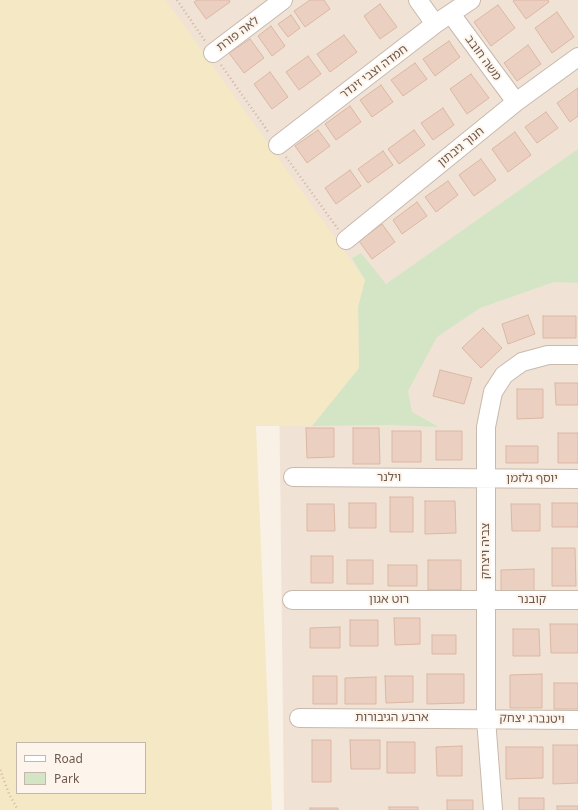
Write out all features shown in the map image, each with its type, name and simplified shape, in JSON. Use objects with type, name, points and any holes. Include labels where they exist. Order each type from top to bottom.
[{"type":"street","name":"לאה פורת","points":[[213,53],[283,0]]},
{"type":"street","points":[[418,0],[435,24]]},
{"type":"street","name":"חמדה וצבי זינדר","points":[[278,145],[435,24],[471,0]]},
{"type":"street","name":"משה חובב","points":[[450,14],[516,102]]},
{"type":"street","name":"חנוך גיבתון","points":[[346,240],[516,102],[578,57]]},
{"type":"street","name":"צביה ויצחק","points":[[494,810],[486,719],[486,427],[493,392],[504,375],[522,362],[548,355],[578,355]]},
{"type":"street","name":"וילנר","points":[[293,477],[486,478]]},
{"type":"street","name":"יוסף גלזמן","points":[[486,478],[578,479]]},
{"type":"street","name":"רוט אגון","points":[[292,600],[486,600]]},
{"type":"street","name":"קובנר","points":[[486,600],[578,600]]},
{"type":"street","name":"ארבע הגיבורות","points":[[299,718],[486,719]]},
{"type":"street","name":"ויטנברג יצחק","points":[[486,719],[578,720]]},
{"type":"path","points":[[177,0],[346,240]]},
{"type":"path","points":[[0,770],[9,794],[18,810]]},
{"type":"shaded area","points":[[140,0],[578,0],[578,810],[284,810],[277,202]]},
{"type":"green space","points":[[578,149],[578,283],[554,282],[480,308],[437,337],[408,391],[412,412],[439,427],[391,425],[312,426],[359,368],[358,306],[365,280],[352,258],[361,253],[386,284]]},
{"type":"sand","points":[[0,0],[166,0],[365,280],[358,307],[359,368],[312,426],[256,426],[272,810],[0,810]]},
{"type":"building","points":[[197,0],[229,0],[230,2],[206,19],[194,2]]},
{"type":"building","points":[[310,0],[324,0],[330,9],[305,27],[294,11]]},
{"type":"building","points":[[548,0],[549,2],[526,19],[513,1]]},
{"type":"building","points":[[380,4],[397,27],[380,39],[364,16]]},
{"type":"building","points":[[498,5],[515,28],[491,46],[474,22]]},
{"type":"building","points":[[557,12],[574,37],[552,53],[535,28]]},
{"type":"building","points":[[291,15],[300,28],[288,37],[278,24]]},
{"type":"building","points":[[271,26],[285,46],[272,56],[258,36]]},
{"type":"building","points":[[344,35],[357,52],[330,72],[317,54]]},
{"type":"building","points":[[250,39],[264,58],[244,73],[229,53]]},
{"type":"building","points":[[449,41],[460,57],[435,76],[423,59]]},
{"type":"building","points":[[528,45],[541,64],[517,81],[504,63]]},
{"type":"building","points":[[308,56],[321,74],[299,90],[286,72]]},
{"type":"building","points":[[415,63],[427,79],[403,96],[391,80]]},
{"type":"building","points":[[270,72],[288,97],[272,109],[254,84]]},
{"type":"building","points":[[471,74],[489,98],[467,114],[450,89]]},
{"type":"building","points":[[381,85],[393,102],[372,117],[360,100]]},
{"type":"building","points":[[578,88],[578,116],[570,122],[557,103]]},
{"type":"building","points":[[350,106],[361,122],[336,140],[325,124]]},
{"type":"building","points":[[443,108],[454,125],[433,140],[421,123]]},
{"type":"building","points":[[546,112],[558,128],[537,143],[525,127]]},
{"type":"building","points":[[318,130],[330,146],[307,163],[295,146]]},
{"type":"building","points":[[414,130],[425,145],[399,164],[388,149]]},
{"type":"building","points":[[515,132],[531,155],[508,172],[492,149]]},
{"type":"building","points":[[383,151],[393,165],[368,183],[358,169]]},
{"type":"building","points":[[481,159],[496,180],[474,196],[459,175]]},
{"type":"building","points":[[350,170],[361,186],[336,204],[325,188]]},
{"type":"building","points":[[448,181],[458,195],[436,212],[425,197]]},
{"type":"building","points":[[417,202],[427,216],[402,234],[393,220]]},
{"type":"building","points":[[382,224],[395,242],[372,259],[359,241]]},
{"type":"building","points":[[528,315],[535,334],[508,344],[502,324]]},
{"type":"building","points":[[543,316],[576,316],[576,338],[543,338]]},
{"type":"building","points":[[483,328],[502,348],[481,368],[462,348]]},
{"type":"building","points":[[440,370],[472,378],[464,404],[433,396]]},
{"type":"building","points":[[555,383],[578,383],[578,405],[556,405]]},
{"type":"building","points":[[517,389],[543,389],[543,418],[517,419]]},
{"type":"building","points":[[306,428],[334,428],[334,457],[307,458]]},
{"type":"building","points":[[353,428],[379,428],[380,464],[353,464]]},
{"type":"building","points":[[392,431],[421,431],[421,462],[392,462]]},
{"type":"building","points":[[436,431],[462,431],[462,460],[436,460]]},
{"type":"building","points":[[558,433],[578,433],[578,463],[558,463]]},
{"type":"building","points":[[506,446],[538,446],[538,463],[506,463]]},
{"type":"building","points":[[390,497],[413,497],[413,532],[390,532]]},
{"type":"building","points":[[425,501],[455,501],[456,533],[425,534]]},
{"type":"building","points":[[349,503],[376,503],[376,528],[349,528]]},
{"type":"building","points":[[552,503],[578,503],[578,527],[552,527]]},
{"type":"building","points":[[307,504],[334,504],[335,531],[307,531]]},
{"type":"building","points":[[511,504],[540,504],[540,531],[512,531]]},
{"type":"building","points":[[552,548],[575,548],[576,586],[552,586]]},
{"type":"building","points":[[311,556],[333,556],[333,583],[311,583]]},
{"type":"building","points":[[347,560],[373,560],[373,584],[347,584]]},
{"type":"building","points":[[428,560],[461,560],[461,590],[428,590]]},
{"type":"building","points":[[388,565],[417,565],[417,586],[388,586]]},
{"type":"building","points":[[534,569],[534,591],[501,591],[501,570]]},
{"type":"building","points":[[394,618],[420,618],[420,644],[395,645]]},
{"type":"building","points":[[350,620],[378,620],[378,646],[350,646]]},
{"type":"building","points":[[550,624],[578,624],[578,653],[551,653]]},
{"type":"building","points":[[340,627],[340,648],[310,648],[310,628]]},
{"type":"building","points":[[513,629],[539,629],[540,656],[513,656]]},
{"type":"building","points":[[432,635],[456,635],[456,654],[432,654]]},
{"type":"building","points":[[427,674],[464,674],[464,703],[427,704]]},
{"type":"building","points":[[542,674],[542,708],[510,708],[510,675]]},
{"type":"building","points":[[313,676],[337,676],[337,704],[313,704]]},
{"type":"building","points":[[385,676],[413,676],[413,702],[386,703]]},
{"type":"building","points":[[376,677],[376,704],[345,704],[345,678]]},
{"type":"building","points":[[554,683],[578,683],[578,709],[554,709]]},
{"type":"building","points":[[312,740],[331,740],[331,782],[312,782]]},
{"type":"building","points":[[350,740],[380,740],[380,769],[351,769]]},
{"type":"building","points":[[387,742],[415,742],[415,773],[387,773]]},
{"type":"building","points":[[553,745],[578,745],[578,783],[553,784]]},
{"type":"building","points":[[462,746],[462,776],[437,776],[436,747]]},
{"type":"building","points":[[506,747],[543,747],[543,778],[506,779]]},
{"type":"building","points":[[519,798],[544,798],[544,810],[519,810]]},
{"type":"building","points":[[447,800],[473,800],[473,810],[447,810]]},
{"type":"building","points":[[557,806],[578,806],[578,810],[557,810]]},
{"type":"building","points":[[389,807],[418,807],[418,810],[389,810]]},
{"type":"building","points":[[310,808],[338,808],[338,810],[310,810]]}]
